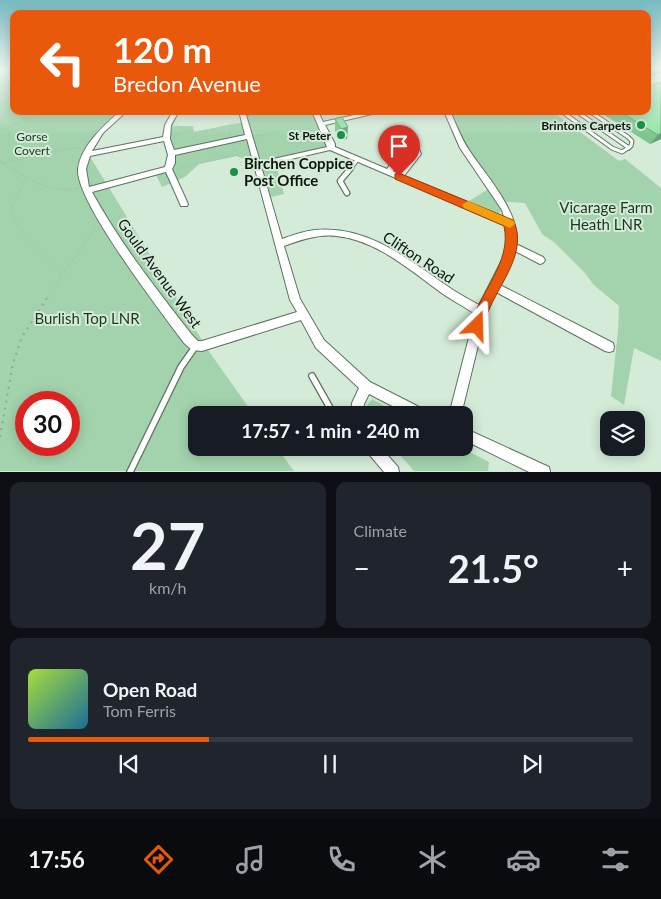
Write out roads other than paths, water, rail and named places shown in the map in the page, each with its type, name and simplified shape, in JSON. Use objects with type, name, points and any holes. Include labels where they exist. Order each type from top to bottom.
[{"type":"street","points":[[87,152],[101,132],[120,115]]},
{"type":"street","points":[[174,115],[168,125],[167,134],[171,153],[171,166],[169,170],[184,204]]},
{"type":"street","points":[[87,152],[167,134],[174,123],[176,115]]},
{"type":"street","points":[[241,115],[295,300],[303,315],[320,344],[366,386],[405,406]]},
{"type":"street","points":[[317,115],[331,144],[331,148]]},
{"type":"street","points":[[322,124],[364,115]]},
{"type":"street","points":[[449,115],[464,148],[506,209],[513,238],[509,256],[481,312],[457,406]]},
{"type":"street","points":[[171,153],[248,137]]},
{"type":"street","points":[[258,168],[331,148],[510,223]]},
{"type":"street","points":[[388,172],[406,150],[416,151],[417,154],[399,176]]},
{"type":"street","name":"Gould Avenue West","points":[[87,152],[82,170],[86,188],[102,218],[132,264],[179,327],[196,346],[211,344],[303,315]]},
{"type":"street","points":[[86,188],[169,170]]},
{"type":"street","name":"Clifton Road","points":[[280,244],[317,233],[342,234],[372,242],[481,312]]},
{"type":"street","points":[[512,246],[540,260]]},
{"type":"street","points":[[495,287],[609,347]]},
{"type":"street","points":[[358,406],[366,386]]},
{"type":"street","points":[[473,438],[544,472]]},
{"type":"street","points":[[380,456],[393,472]]},
{"type":"lane","points":[[567,115],[612,148],[622,152],[629,148],[632,141],[628,137],[595,115]]},
{"type":"lane","points":[[582,115],[629,148]]},
{"type":"lane","points":[[347,193],[340,181],[358,158]]},
{"type":"lane","points":[[130,472],[181,367],[196,346]]},
{"type":"lane","points":[[312,376],[329,406]]},
{"type":"place","name":"Brintons Carpets","points":[[641,125]]},
{"type":"place","name":"St Peter","points":[[341,135]]},
{"type":"place","name":"Birchen Coppice Post Office","points":[[234,172]]},
{"type":"park label","name":"Gorse Covert","points":[[32,143]]},
{"type":"park label","name":"Vicarage Farm Heath LNR","points":[[606,216]]},
{"type":"park label","name":"Burlish Top LNR","points":[[87,318]]}]
